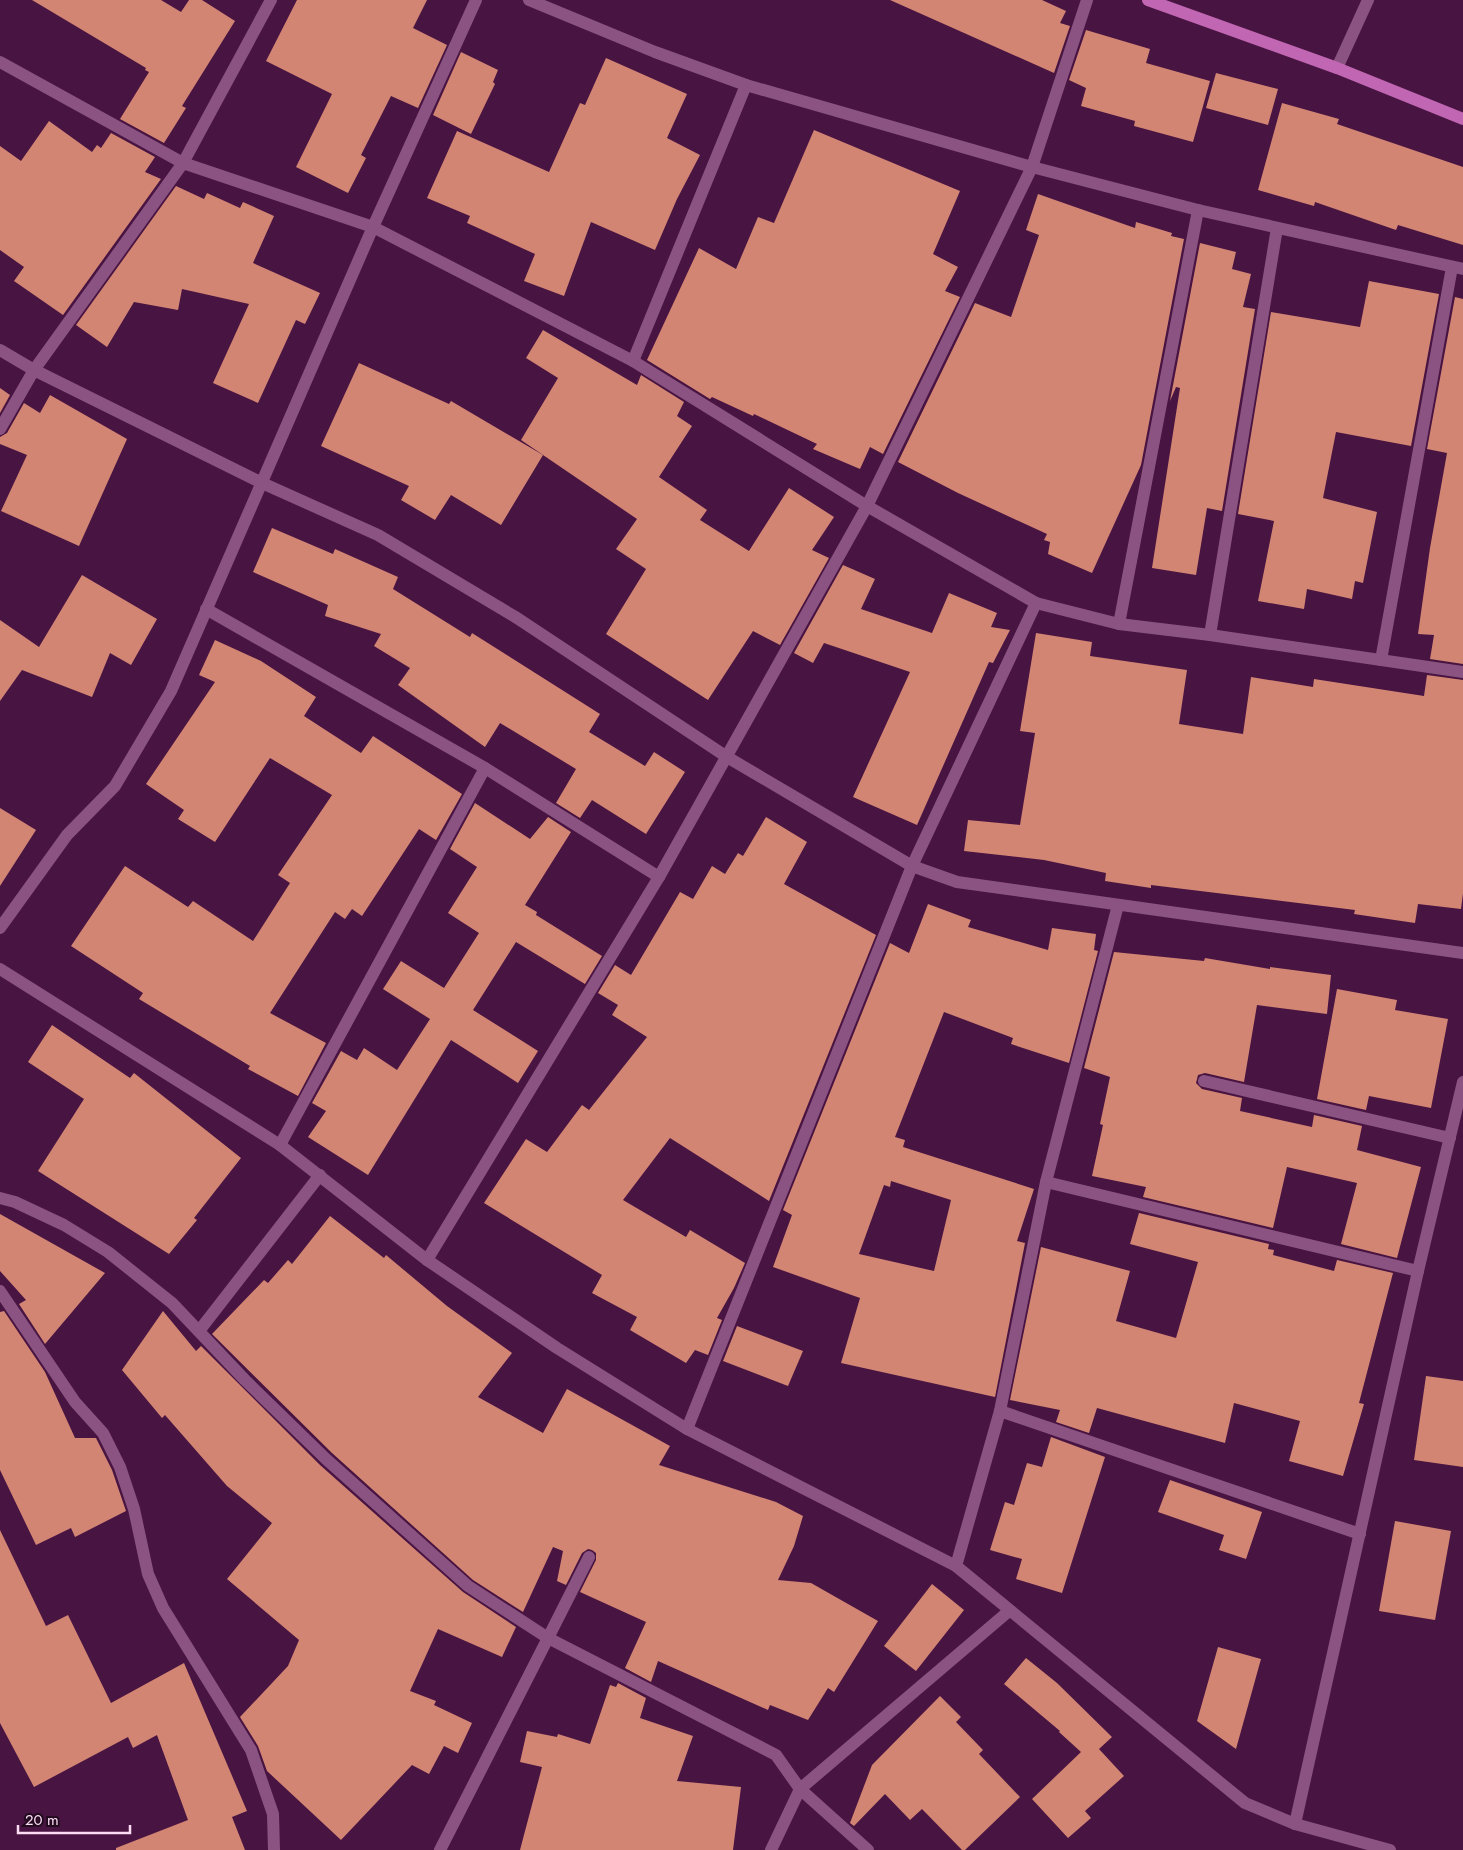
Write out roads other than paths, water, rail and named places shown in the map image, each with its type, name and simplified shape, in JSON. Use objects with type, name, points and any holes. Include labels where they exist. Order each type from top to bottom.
[{"type":"street","points":[[0,429],[34,370],[183,163],[271,0]]},
{"type":"street","points":[[0,928],[67,836],[114,786],[171,691],[373,227],[476,0]]},
{"type":"street","points":[[530,0],[654,52],[746,85],[1032,167],[1198,210],[1457,268],[1382,660]]},
{"type":"street","points":[[427,1260],[659,877],[867,506],[1032,167],[1087,0]]},
{"type":"street","points":[[1148,0],[1337,68],[1463,119]]},
{"type":"street","points":[[1337,68],[1368,0]]},
{"type":"street","points":[[0,62],[183,163],[373,227],[633,361],[867,506],[1036,603],[1120,624],[1210,635],[1463,672]]},
{"type":"street","points":[[633,361],[746,85]]},
{"type":"street","points":[[1120,624],[1198,210]]},
{"type":"street","points":[[1210,635],[1277,228]]},
{"type":"street","points":[[0,350],[34,370],[262,484],[378,535],[517,618],[727,756],[912,866],[957,882],[1463,954]]},
{"type":"street","points":[[687,1430],[912,866],[1036,603]]},
{"type":"street","points":[[206,609],[485,768],[659,877]]},
{"type":"street","points":[[280,1144],[485,768]]},
{"type":"street","points":[[956,1566],[1000,1411],[1046,1182],[1118,905]]},
{"type":"street","points":[[0,969],[280,1144],[427,1260],[557,1348],[687,1430],[956,1566],[1245,1803],[1295,1824],[1390,1850]]},
{"type":"street","points":[[1204,1081],[1450,1138]]},
{"type":"street","points":[[1295,1824],[1418,1271],[1463,1082]]},
{"type":"street","points":[[199,1331],[320,1175]]},
{"type":"street","points":[[1046,1182],[1418,1271]]},
{"type":"street","points":[[0,1198],[15,1202],[64,1225],[108,1252],[172,1303],[326,1459],[468,1586],[548,1638],[776,1755],[800,1788],[868,1850]]},
{"type":"street","points":[[0,1291],[75,1402],[104,1433],[120,1467],[134,1509],[148,1574],[163,1608],[251,1750],[273,1814],[274,1850]]},
{"type":"street","points":[[1000,1411],[1360,1534]]},
{"type":"street","points":[[440,1850],[589,1557]]},
{"type":"street","points":[[771,1850],[800,1788],[1009,1611]]}]
